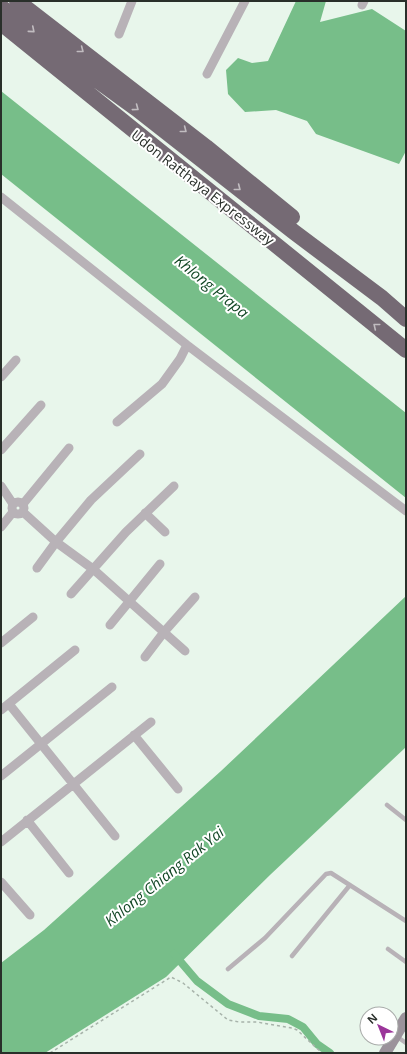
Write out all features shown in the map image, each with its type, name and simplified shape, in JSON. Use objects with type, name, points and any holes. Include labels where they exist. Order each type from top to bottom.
[{"type":"highway","points":[[17,1],[212,152],[300,224],[382,298]]},
{"type":"highway","name":"Udon Ratthaya Expressway","points":[[1,7],[53,48],[137,109],[382,298],[406,319]]},
{"type":"highway","name":"Udon Ratthaya Expressway","points":[[1,23],[406,350]]},
{"type":"highway","points":[[1,37],[85,92]]},
{"type":"street","points":[[118,34],[132,1]]},
{"type":"street","points":[[207,74],[245,1]]},
{"type":"street","points":[[1,197],[187,345],[406,510]]},
{"type":"street","points":[[118,422],[162,384],[180,359],[187,345]]},
{"type":"street","points":[[1,377],[16,360]]},
{"type":"street","points":[[1,450],[41,405]]},
{"type":"street","points":[[23,508],[69,448]]},
{"type":"street","points":[[37,568],[56,542],[91,500],[140,454]]},
{"type":"street","points":[[1,486],[13,508]]},
{"type":"street","points":[[71,594],[126,532],[174,486]]},
{"type":"street","points":[[1,527],[17,502],[56,542],[93,569],[185,651]]},
{"type":"street","points":[[145,513],[165,532]]},
{"type":"street","points":[[110,625],[160,564]]},
{"type":"street","points":[[145,656],[164,632],[195,598]]},
{"type":"street","points":[[1,643],[33,617]]},
{"type":"street","points":[[1,710],[76,650]]},
{"type":"street","points":[[1,776],[112,687]]},
{"type":"street","points":[[9,704],[114,836]]},
{"type":"street","points":[[1,842],[151,722]]},
{"type":"street","points":[[134,735],[178,789]]},
{"type":"street","points":[[27,820],[69,873]]},
{"type":"street","points":[[1,882],[30,915]]},
{"type":"street","points":[[399,1029],[406,1018]]},
{"type":"lane","points":[[386,805],[406,820]]},
{"type":"lane","points":[[228,969],[265,938],[326,874],[331,873],[406,920]]},
{"type":"lane","points":[[292,956],[350,885]]},
{"type":"lane","points":[[388,949],[406,962]]},
{"type":"path","points":[[50,1053],[171,977],[188,987],[228,1020],[239,1022],[258,1022],[292,1028],[297,1030],[322,1053]]},
{"type":"water","points":[[296,1],[326,1],[320,22],[372,9],[406,31],[406,151],[399,164],[316,134],[307,121],[276,110],[245,112],[228,94],[226,70],[238,58],[252,63],[268,61]]},
{"type":"water","name":"Khlong Prapa","points":[[1,91],[406,413],[406,498],[1,174]]},
{"type":"water","name":"Khlong Chiang Rak Yai","points":[[406,596],[406,747],[270,875],[166,977],[45,1053],[1,1053],[1,963],[44,930],[221,771]]},
{"type":"waterway","points":[[174,954],[197,981],[228,1004],[259,1016],[288,1019],[303,1027],[317,1044],[330,1053]]}]
